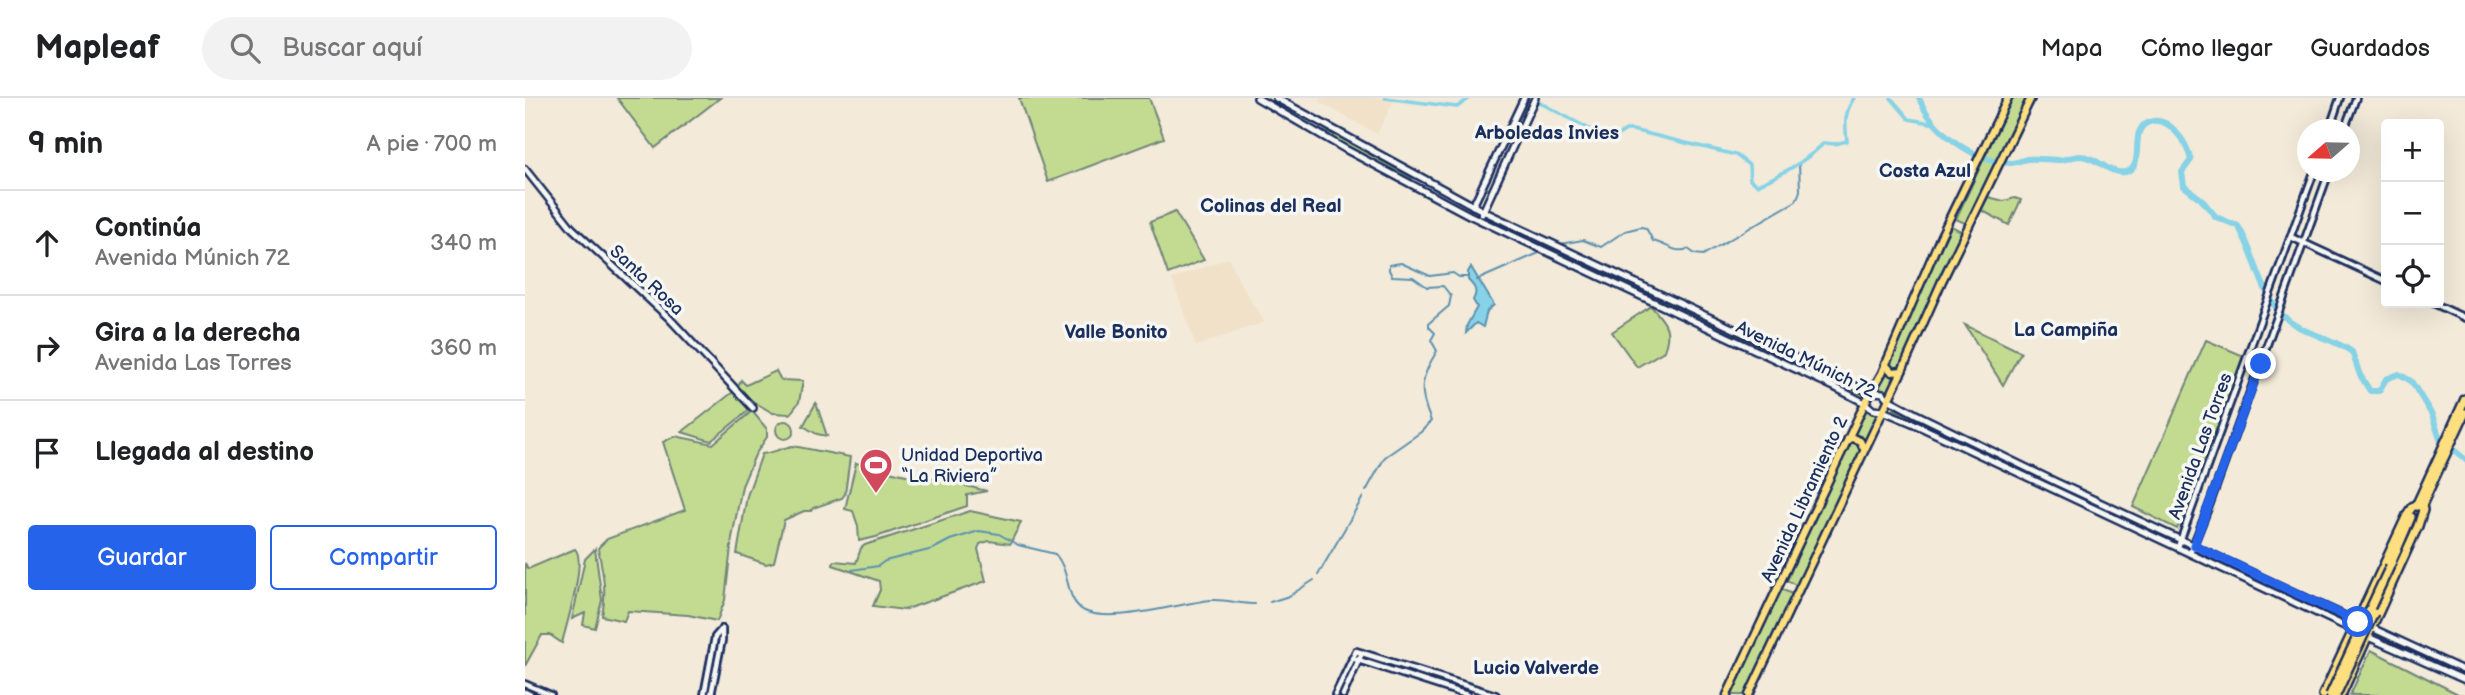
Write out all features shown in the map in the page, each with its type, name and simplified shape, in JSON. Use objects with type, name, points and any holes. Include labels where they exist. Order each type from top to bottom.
[{"type":"highway","points":[[2339,695],[2465,399]]},
{"type":"highway","points":[[2450,438],[2463,418]]},
{"type":"highway","points":[[2323,695],[2408,513],[2412,507],[2419,505]]},
{"type":"highway","points":[[2339,695],[2418,526],[2423,510],[2419,505]]},
{"type":"highway","points":[[2330,695],[2393,567]]},
{"type":"highway","points":[[2365,607],[2368,616],[2378,614]]},
{"type":"highway","name":"Avenida Múnich 72","points":[[2358,622],[2372,628]]},
{"type":"highway","name":"Avenida Múnich 72","points":[[2354,631],[2368,637]]},
{"type":"highway","points":[[2346,649],[2355,648],[2359,657]]},
{"type":"main road","name":"Avenida Múnich 72","points":[[1257,98],[1345,149],[1469,215],[1865,402],[1873,410],[1883,411],[2354,631]]},
{"type":"main road","name":"Avenida Múnich 72","points":[[1276,98],[1483,211],[1870,392],[1883,393],[1888,400],[2056,482],[2358,622]]},
{"type":"main road","points":[[1275,109],[1276,98]]},
{"type":"main road","points":[[1469,215],[1524,98]]},
{"type":"main road","name":"Avenida Libramiento 2","points":[[1727,695],[1885,364],[1976,161],[2008,98]]},
{"type":"main road","name":"Avenida Libramiento 2","points":[[1749,695],[1942,281],[2031,98]]},
{"type":"main road","points":[[1479,219],[1534,100]]},
{"type":"main road","name":"Santa Rosa","points":[[525,169],[579,236],[669,318],[753,408]]},
{"type":"main road","points":[[1559,247],[1558,258],[1572,253]]},
{"type":"main road","points":[[1885,364],[1892,372],[1902,371]]},
{"type":"main road","points":[[1848,439],[1860,441],[1864,449]]},
{"type":"main road","name":"Avenida Múnich 72","points":[[2372,628],[2465,671]]},
{"type":"main road","name":"Avenida Múnich 72","points":[[2368,637],[2465,680]]},
{"type":"street","points":[[2333,119],[2340,98]]},
{"type":"street","points":[[2348,119],[2356,98]]},
{"type":"street","name":"Avenida Las Torres","points":[[2178,547],[2310,182]]},
{"type":"street","name":"Avenida Las Torres","points":[[2190,553],[2325,182]]},
{"type":"street","points":[[2291,237],[2381,279]]},
{"type":"street","points":[[2444,308],[2465,318]]},
{"type":"street","points":[[704,695],[715,637],[722,629],[711,695]]},
{"type":"street","points":[[1335,695],[1352,658],[1359,652]]},
{"type":"street","points":[[1343,695],[1359,660],[1359,652]]},
{"type":"street","points":[[1359,652],[1496,695]]},
{"type":"street","points":[[1352,658],[1467,695]]},
{"type":"street","points":[[525,684],[551,695]]},
{"type":"street","points":[[525,692],[531,695]]},
{"type":"shaded area","points":[[1321,98],[1395,98],[1377,134],[1320,102]]},
{"type":"shaded area","points":[[1229,258],[1240,283],[1264,322],[1196,346],[1172,279]]},
{"type":"green space","points":[[617,98],[720,98],[655,148]]},
{"type":"green space","points":[[1019,98],[1149,98],[1164,138],[1048,182]]},
{"type":"green space","points":[[2012,98],[2027,98],[1969,225],[1956,219]]},
{"type":"green space","points":[[1320,130],[1337,136],[1412,178],[1410,180],[1397,175],[1317,132]]},
{"type":"green space","points":[[1988,197],[2004,201],[2015,198],[2021,200],[2009,225],[1981,210]]},
{"type":"green space","points":[[1175,212],[1204,260],[1168,274],[1150,222]]},
{"type":"green space","points":[[1483,217],[1509,230],[1517,230],[1865,393],[1864,396],[1860,398],[1482,220]]},
{"type":"green space","points":[[1951,226],[1963,232],[1903,367],[1891,371],[1888,364]]},
{"type":"green space","points":[[1651,306],[1666,327],[1666,343],[1664,351],[1637,367],[1612,332]]},
{"type":"green space","points":[[1965,325],[2021,352],[2003,385]]},
{"type":"green space","points":[[2206,340],[2251,359],[2177,529],[2133,507]]},
{"type":"green space","points":[[1885,369],[1889,374],[1899,375],[1888,395],[1876,388]]},
{"type":"green space","points":[[776,371],[781,380],[803,381],[799,402],[790,414],[773,413],[747,398],[737,388],[741,380],[746,385]]},
{"type":"green space","points":[[733,392],[748,407],[748,411],[711,441],[682,432]]},
{"type":"green space","points":[[816,403],[827,436],[803,426]]},
{"type":"green space","points":[[1866,407],[1879,415],[1865,443],[1853,436]]},
{"type":"green space","points":[[1894,409],[2026,471],[2023,474],[1893,415],[1891,412]]},
{"type":"green space","points":[[752,411],[767,429],[767,437],[755,455],[742,486],[732,538],[725,600],[717,621],[688,615],[628,611],[624,621],[602,616],[604,590],[598,548],[607,539],[685,510],[663,442],[675,436],[713,444]]},
{"type":"green space","points":[[785,421],[791,424],[794,430],[791,436],[785,439],[779,436],[776,430],[779,424]]},
{"type":"green space","points":[[1851,441],[1857,442],[1861,452],[1799,587],[1787,580],[1847,444]]},
{"type":"green space","points":[[793,446],[850,457],[845,494],[842,498],[784,520],[774,562],[766,564],[737,554],[747,496],[762,454]]},
{"type":"green space","points":[[856,463],[987,491],[967,495],[967,506],[859,541],[853,511],[845,509]]},
{"type":"green space","points":[[2038,479],[2176,539],[2176,542],[2173,543]]},
{"type":"green space","points":[[970,511],[1021,522],[1010,544],[989,541],[980,544],[978,549],[986,581],[904,610],[873,606],[880,590],[879,581],[833,565],[834,561],[856,563],[861,548],[865,545]]},
{"type":"green space","points":[[575,549],[579,566],[562,643],[550,635],[542,635],[525,666],[525,563],[528,569]]},
{"type":"green space","points":[[595,549],[602,600],[595,628],[583,625],[585,613],[572,619],[585,559]]},
{"type":"green space","points":[[2192,549],[2263,581],[2264,586],[2192,553]]},
{"type":"green space","points":[[2271,586],[2336,616],[2355,629],[2268,589]]},
{"type":"green space","points":[[1781,589],[1794,595],[1748,695],[1732,695]]},
{"type":"green space","points":[[2371,650],[2460,695],[2350,695]]},
{"type":"water","points":[[1471,267],[1494,305],[1487,311],[1483,327],[1476,323],[1466,333],[1467,325],[1477,307],[1473,300],[1475,289],[1468,280]]},
{"type":"waterway","points":[[1385,98],[1457,107],[1470,98]]},
{"type":"waterway","points":[[1531,98],[1610,140],[1626,130],[1632,130],[1736,155],[1749,165],[1750,180],[1757,185],[1792,167],[1824,143],[1847,141],[1846,119],[1854,98]]},
{"type":"waterway","points":[[1891,98],[1909,119],[1936,124]]},
{"type":"waterway","points":[[1919,98],[1934,122],[1956,143],[1997,162],[2062,160],[2080,156],[2114,171],[2125,172],[2132,169],[2135,163],[2138,138],[2144,124],[2156,121],[2168,125],[2183,141],[2191,160],[2182,172],[2184,186],[2201,199],[2216,217],[2238,226],[2265,289],[2279,312],[2296,326],[2352,352],[2360,375],[2370,391],[2379,391],[2386,379],[2399,374],[2411,381],[2432,415],[2440,439],[2465,459]]},
{"type":"waterway","points":[[1560,244],[1583,240],[1601,247],[1625,231],[1641,227],[1646,228],[1653,241],[1703,255],[1796,201],[1800,191],[1799,163]]},
{"type":"waterway","points":[[1477,280],[1539,253]]},
{"type":"waterway","points":[[1366,491],[1385,457],[1421,432],[1431,421],[1423,393],[1424,377],[1437,351],[1431,340],[1435,333],[1429,323],[1449,306],[1451,296],[1443,286],[1427,287],[1413,277],[1392,276],[1389,265],[1401,263],[1430,276],[1453,273],[1459,277],[1468,277]]},
{"type":"waterway","points":[[1318,575],[1363,497]]},
{"type":"waterway","points":[[852,570],[878,566],[885,561],[933,549],[950,540],[979,531],[999,534],[1018,545],[1055,554],[1063,567],[1075,602],[1089,613],[1122,615],[1211,600],[1255,604]]},
{"type":"waterway","points":[[1270,602],[1289,596],[1314,580]]},
{"type":"place","name":"Unidad Deportiva “La Riviera”","points":[[876,495]]},
{"type":"district","name":"Arboledas Invies","points":[[1547,132]]},
{"type":"district","name":"Costa Azul","points":[[1925,170]]},
{"type":"district","name":"Colinas del Real","points":[[1271,205]]},
{"type":"district","name":"La Campiña","points":[[2066,329]]},
{"type":"district","name":"Valle Bonito","points":[[1116,331]]},
{"type":"district","name":"Lucio Valverde","points":[[1536,667]]},
{"type":"route","points":[[2261,364],[2194,545],[2358,622]]}]
